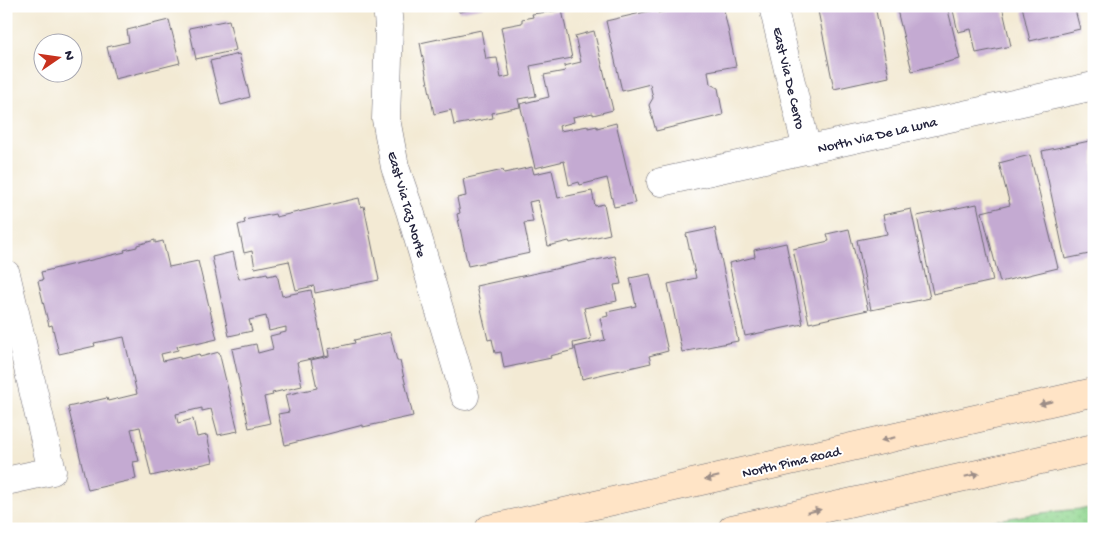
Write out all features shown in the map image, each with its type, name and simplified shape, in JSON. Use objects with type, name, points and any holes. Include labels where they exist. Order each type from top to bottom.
[{"type":"main road","name":"North Pima Road","points":[[489,529],[1094,392]]},
{"type":"main road","points":[[732,529],[1094,448]]},
{"type":"street","name":"East Via Taz Norte","points":[[387,6],[389,27],[386,119],[396,168],[465,396]]},
{"type":"street","name":"East Via De Cerro","points":[[774,6],[807,150]]},
{"type":"street","name":"North Via De La Luna","points":[[661,182],[1094,86]]},
{"type":"street","points":[[6,274],[52,471],[6,481]]},
{"type":"green space","points":[[1094,508],[1094,529],[956,529],[1025,516]]},
{"type":"building","points":[[458,6],[484,6],[484,7],[459,12]]},
{"type":"building","points":[[669,6],[723,6],[736,66],[708,71],[710,84],[718,88],[723,115],[656,131],[649,105],[653,98],[650,84],[622,91],[606,21],[658,9],[658,13],[670,10]]},
{"type":"building","points":[[817,6],[875,6],[889,77],[834,89]]},
{"type":"building","points":[[896,6],[947,6],[960,59],[912,71]]},
{"type":"building","points":[[952,6],[1002,6],[1011,46],[976,53],[971,29],[958,32]]},
{"type":"building","points":[[1022,6],[1074,6],[1080,29],[1030,41]]},
{"type":"building","points":[[562,10],[572,58],[530,66],[536,96],[518,99],[520,107],[492,113],[493,118],[454,125],[451,110],[434,114],[420,43],[481,30],[486,59],[497,58],[501,78],[510,76],[501,27],[522,23],[522,19],[533,17],[532,14]]},
{"type":"building","points":[[169,20],[180,63],[115,79],[107,47],[129,42],[127,30]]},
{"type":"building","points":[[229,20],[236,50],[196,59],[189,28]]},
{"type":"building","points":[[594,31],[613,110],[573,117],[574,122],[559,126],[560,131],[588,126],[588,128],[597,126],[597,128],[616,123],[635,203],[614,207],[607,178],[580,185],[579,182],[569,185],[564,161],[535,168],[520,104],[549,97],[544,75],[565,71],[564,66],[581,62],[575,36]]},
{"type":"building","points":[[239,54],[250,97],[221,105],[210,61]]},
{"type":"building","points":[[1094,140],[1094,253],[1065,259],[1042,151]]},
{"type":"building","points":[[1030,155],[1058,268],[1000,282],[982,212],[1010,205],[999,163]]},
{"type":"building","points":[[532,167],[534,174],[552,170],[558,198],[592,191],[595,206],[604,204],[610,234],[548,246],[538,200],[529,202],[533,222],[524,223],[530,253],[468,266],[457,214],[460,213],[457,198],[466,196],[463,179],[503,170],[504,173]]},
{"type":"building","points":[[359,198],[361,207],[364,206],[379,280],[315,293],[314,286],[296,290],[289,261],[255,268],[252,251],[244,253],[238,225],[245,223],[244,220],[275,214],[276,217]]},
{"type":"building","points":[[977,204],[993,281],[933,294],[917,216]]},
{"type":"building","points":[[911,209],[930,298],[871,310],[857,240],[887,234],[883,215]]},
{"type":"building","points":[[715,228],[738,341],[682,352],[668,284],[696,278],[686,234]]},
{"type":"building","points":[[849,229],[868,310],[809,323],[793,249],[829,241],[827,234]]},
{"type":"building","points":[[155,240],[155,243],[163,241],[169,267],[198,261],[217,339],[177,346],[178,350],[161,354],[163,361],[199,354],[200,357],[219,352],[238,431],[218,435],[211,409],[202,411],[202,408],[176,414],[178,423],[193,419],[197,437],[207,435],[213,462],[151,476],[140,427],[131,429],[139,461],[133,462],[136,479],[88,490],[68,407],[107,398],[108,401],[137,394],[124,337],[94,343],[95,346],[59,354],[52,325],[49,326],[38,281],[43,280],[41,272],[125,252],[124,250]]},
{"type":"building","points":[[786,243],[803,324],[745,336],[729,263],[755,257],[754,250]]},
{"type":"building","points":[[233,252],[239,279],[267,273],[268,276],[277,274],[282,296],[311,290],[325,356],[297,362],[302,386],[272,393],[273,395],[264,397],[270,423],[249,428],[232,349],[256,344],[258,353],[273,349],[270,336],[286,332],[286,327],[269,331],[266,316],[249,320],[252,331],[229,336],[212,257]]},
{"type":"building","points":[[615,256],[621,284],[614,285],[617,301],[584,308],[591,339],[573,343],[574,350],[550,356],[551,358],[504,368],[501,352],[495,353],[492,339],[488,340],[476,286]]},
{"type":"building","points":[[650,274],[668,351],[649,356],[651,363],[582,379],[575,347],[605,340],[600,318],[608,316],[607,312],[636,306],[630,278]]},
{"type":"building","points":[[390,332],[397,361],[400,361],[413,416],[363,427],[363,425],[285,445],[278,414],[289,412],[285,395],[317,388],[311,360],[329,356],[328,349],[355,343],[354,340]]}]
